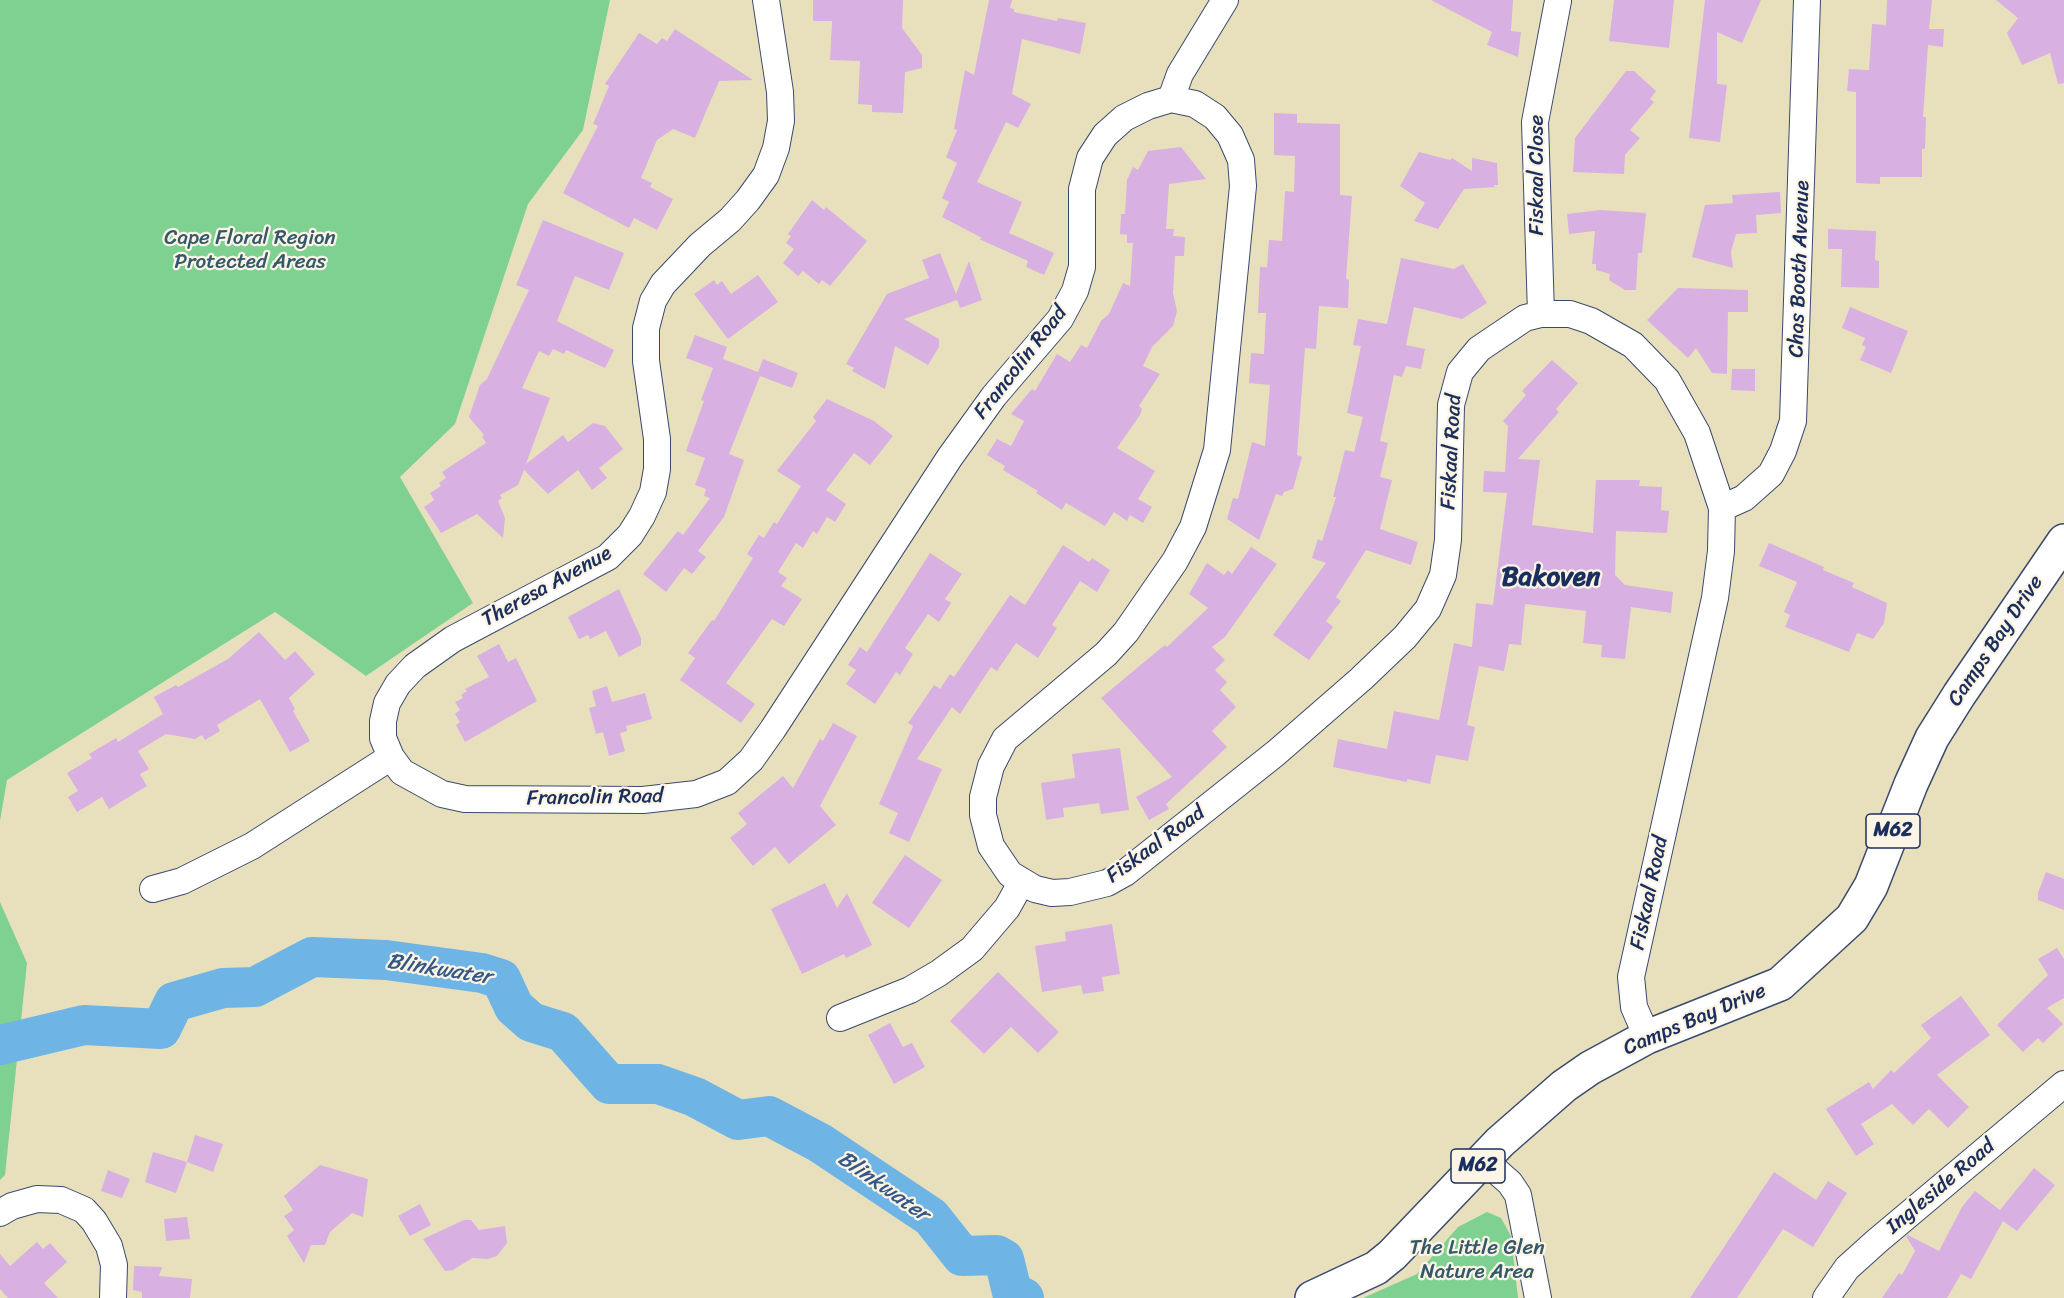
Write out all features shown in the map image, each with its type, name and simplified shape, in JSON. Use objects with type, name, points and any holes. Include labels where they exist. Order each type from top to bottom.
[{"type":"main road","name":"Camps Bay Drive","points":[[1312,1298],[1376,1268],[1515,1128],[1564,1086],[1590,1068],[1647,1037],[1780,984],[1852,918],[1871,886],[1911,784],[1932,738],[2064,541]]},
{"type":"street","name":"Theresa Avenue","points":[[390,757],[383,738],[383,721],[387,703],[398,684],[415,666],[453,639],[608,557],[630,535],[642,516],[653,492],[657,469],[657,439],[646,361],[646,328],[652,301],[663,284],[700,245],[730,220],[748,200],[766,175],[776,148],[781,122],[780,92],[766,0]]},
{"type":"street","points":[[840,1018],[910,990],[939,974],[972,949],[1007,908],[1021,883],[999,861],[986,831],[983,797],[991,766],[1005,739],[1106,654],[1126,632],[1175,561],[1193,527],[1217,450],[1241,223],[1241,159],[1230,135],[1215,117],[1196,104],[1171,99],[1180,74],[1225,0]]},
{"type":"street","name":"Chas Booth Avenue","points":[[1722,508],[1744,498],[1771,474],[1784,451],[1793,421],[1808,0]]},
{"type":"street","name":"Fiskaal Close","points":[[1540,314],[1535,122],[1558,1]]},
{"type":"street","name":"Francolin Road","points":[[390,757],[402,772],[423,784],[442,794],[465,798],[643,801],[696,794],[727,782],[751,760],[773,729],[962,439],[994,396],[1060,319],[1075,291],[1082,267],[1082,189],[1090,158],[1106,135],[1124,118],[1148,105],[1171,99]]},
{"type":"street","name":"Fiskaal Road","points":[[1021,883],[1052,893],[1070,892],[1107,883],[1125,873],[1295,737],[1405,637],[1428,609],[1443,574],[1448,540],[1451,405],[1460,372],[1479,349],[1507,328],[1540,314],[1570,314],[1591,321],[1633,345],[1651,362],[1682,401],[1697,433],[1722,508],[1721,551],[1715,598],[1631,977],[1635,1008],[1647,1037]]},
{"type":"street","points":[[153,889],[182,881],[252,846],[390,757]]},
{"type":"street","name":"Ingleside Road","points":[[1826,1298],[1847,1268],[1877,1241],[2064,1084]]},
{"type":"street","points":[[1484,1160],[1510,1183],[1518,1195],[1538,1298]]},
{"type":"street","points":[[0,1213],[12,1206],[37,1199],[61,1200],[84,1210],[94,1221],[109,1246],[114,1265],[113,1298]]},
{"type":"green space","name":"Cape Floral Region Protected Areas","points":[[0,0],[610,0],[583,130],[528,204],[455,424],[400,477],[473,603],[366,676],[275,612],[7,780],[0,821]]},
{"type":"green space","points":[[0,902],[27,963],[5,1175],[0,1180]]},
{"type":"green space","name":"The Little Glen Nature Area","points":[[1487,1212],[1501,1218],[1511,1236],[1518,1298],[1363,1298],[1417,1274],[1458,1227]]},
{"type":"building","points":[[813,0],[903,0],[902,28],[922,55],[922,68],[905,72],[903,113],[872,112],[872,105],[858,104],[860,61],[830,60],[832,21],[813,21]]},
{"type":"building","points":[[989,0],[1012,0],[1010,8],[1014,9],[1014,12],[1057,21],[1058,18],[1086,23],[1080,54],[1022,39],[1012,94],[1031,104],[1018,128],[1006,122],[977,182],[1022,202],[1009,233],[1054,253],[1044,275],[1026,267],[1028,261],[979,239],[982,238],[942,217],[949,202],[942,198],[957,163],[946,157],[957,130],[954,129],[965,70],[974,75]]},
{"type":"building","points":[[1431,0],[1513,0],[1511,31],[1521,32],[1518,57],[1487,45],[1492,32]]},
{"type":"building","points":[[1614,0],[1674,0],[1669,48],[1609,41]]},
{"type":"building","points":[[1705,0],[1761,0],[1742,43],[1717,32],[1717,84],[1727,85],[1720,142],[1689,138]]},
{"type":"building","points":[[1887,0],[1932,0],[1929,29],[1944,29],[1943,47],[1928,45],[1922,177],[1880,177],[1880,184],[1856,183],[1856,92],[1847,91],[1849,69],[1869,70],[1872,24],[1886,25]]},
{"type":"building","points":[[1996,0],[2064,0],[2064,83],[2058,84],[2050,53],[2022,65],[2007,33],[2018,18]]},
{"type":"building","points":[[675,29],[753,80],[719,81],[695,138],[673,129],[657,140],[641,178],[652,183],[650,187],[673,199],[657,230],[634,218],[629,228],[563,193],[598,126],[593,124],[609,86],[605,84],[639,33],[657,44],[662,38],[667,41]]},
{"type":"building","points":[[1626,71],[1634,71],[1656,91],[1650,99],[1654,102],[1630,130],[1640,138],[1625,155],[1624,174],[1573,172],[1575,138]]},
{"type":"building","points":[[1274,113],[1297,114],[1297,123],[1340,124],[1340,195],[1352,196],[1346,279],[1349,280],[1348,308],[1319,306],[1316,349],[1305,348],[1297,455],[1302,457],[1293,489],[1284,492],[1282,496],[1276,494],[1259,540],[1227,519],[1233,498],[1238,499],[1252,442],[1265,446],[1270,385],[1249,383],[1251,353],[1264,354],[1266,313],[1258,313],[1260,267],[1267,267],[1269,240],[1282,241],[1285,191],[1294,192],[1295,156],[1274,155]]},
{"type":"building","points":[[1181,147],[1206,179],[1169,184],[1166,229],[1174,229],[1173,236],[1185,237],[1184,256],[1175,256],[1173,293],[1177,311],[1173,326],[1152,347],[1143,366],[1160,374],[1139,406],[1142,409],[1140,415],[1117,448],[1155,471],[1138,499],[1152,507],[1143,523],[1130,515],[1127,521],[1114,512],[1105,526],[1066,503],[1062,510],[1036,493],[1038,491],[1003,470],[1005,466],[987,455],[997,439],[1011,446],[1024,421],[1011,414],[1032,389],[1035,391],[1057,354],[1070,362],[1081,345],[1087,348],[1101,321],[1109,314],[1123,283],[1130,286],[1133,243],[1127,243],[1127,235],[1120,234],[1121,214],[1125,214],[1127,180],[1133,167],[1138,170],[1148,151]]},
{"type":"building","points":[[1419,152],[1450,160],[1452,158],[1472,171],[1472,158],[1497,163],[1498,185],[1464,189],[1438,229],[1414,221],[1425,203],[1400,186]]},
{"type":"building","points":[[1780,192],[1781,213],[1756,215],[1757,233],[1736,234],[1731,252],[1733,268],[1692,257],[1705,205],[1733,203],[1732,195]]},
{"type":"building","points":[[812,200],[824,210],[826,207],[867,241],[830,286],[822,280],[819,284],[803,271],[798,276],[783,263],[794,249],[786,243],[791,236],[788,234]]},
{"type":"building","points":[[1600,210],[1646,213],[1642,253],[1638,253],[1636,290],[1625,290],[1609,280],[1610,274],[1596,270],[1596,264],[1592,264],[1595,231],[1569,234],[1567,214]]},
{"type":"building","points":[[543,220],[624,253],[609,290],[575,276],[557,321],[614,350],[605,368],[566,350],[564,354],[553,349],[549,356],[539,351],[522,388],[550,398],[526,464],[563,435],[568,442],[593,423],[605,426],[623,449],[599,468],[607,478],[592,490],[578,470],[548,494],[524,470],[518,485],[500,495],[502,498],[498,501],[505,518],[503,538],[477,514],[441,533],[424,507],[434,500],[430,493],[441,486],[439,483],[446,478],[442,472],[486,443],[482,437],[484,435],[469,417],[480,385],[487,379],[529,290],[516,285]]},
{"type":"building","points":[[1828,229],[1876,231],[1875,260],[1879,261],[1879,288],[1841,287],[1842,249],[1828,249]]},
{"type":"building","points":[[940,253],[956,294],[969,261],[982,300],[960,308],[957,300],[904,319],[939,339],[939,347],[928,365],[895,346],[885,389],[852,371],[854,368],[846,364],[887,294],[929,278],[922,260]]},
{"type":"building","points":[[1401,258],[1454,269],[1463,264],[1487,303],[1462,319],[1414,307],[1406,345],[1425,349],[1421,369],[1406,366],[1402,377],[1394,375],[1380,441],[1388,443],[1380,477],[1392,480],[1380,529],[1418,542],[1411,565],[1366,550],[1336,597],[1341,601],[1326,621],[1333,627],[1309,660],[1273,635],[1326,563],[1312,558],[1318,539],[1322,541],[1336,497],[1333,497],[1345,450],[1354,452],[1363,417],[1347,413],[1361,346],[1353,345],[1358,319],[1387,324]]},
{"type":"building","points":[[758,275],[778,302],[728,339],[694,294],[714,280],[717,285],[722,281],[731,294]]},
{"type":"building","points":[[1678,288],[1748,290],[1748,312],[1728,312],[1727,374],[1712,373],[1696,348],[1688,358],[1647,320]]},
{"type":"building","points":[[1850,307],[1908,331],[1891,373],[1860,360],[1866,347],[1862,345],[1865,338],[1842,328]]},
{"type":"building","points":[[695,335],[727,347],[723,359],[758,372],[763,359],[798,373],[792,388],[760,376],[729,454],[744,460],[724,517],[698,551],[706,557],[692,574],[684,568],[666,592],[643,574],[678,531],[683,535],[710,498],[704,496],[706,489],[695,485],[705,458],[686,451],[713,368],[686,358]]},
{"type":"building","points":[[1552,360],[1578,383],[1556,409],[1559,412],[1518,459],[1540,460],[1532,525],[1593,533],[1596,480],[1640,480],[1639,486],[1662,487],[1661,510],[1669,511],[1667,533],[1616,531],[1615,575],[1625,585],[1673,592],[1671,613],[1631,607],[1625,659],[1601,657],[1602,645],[1583,643],[1586,611],[1525,604],[1521,645],[1509,644],[1504,671],[1479,666],[1467,725],[1475,727],[1468,761],[1436,755],[1430,784],[1407,779],[1407,782],[1333,767],[1338,739],[1387,749],[1394,711],[1439,720],[1454,643],[1472,647],[1476,603],[1493,605],[1507,493],[1483,492],[1484,471],[1505,472],[1508,426],[1503,421],[1526,395],[1522,391]]},
{"type":"building","points":[[1732,369],[1755,369],[1755,391],[1731,390]]},
{"type":"building","points":[[827,399],[874,421],[893,436],[870,465],[854,453],[826,490],[846,504],[835,522],[827,517],[817,534],[813,531],[803,548],[796,543],[778,572],[787,578],[781,586],[802,599],[784,626],[772,619],[726,683],[755,704],[741,723],[680,680],[695,658],[688,653],[712,620],[714,621],[753,558],[747,554],[759,535],[764,538],[774,522],[777,524],[801,486],[777,471],[816,421],[813,417]]},
{"type":"building","points":[[1769,543],[1824,567],[1823,570],[1854,583],[1852,587],[1887,603],[1884,623],[1873,639],[1857,633],[1849,652],[1785,627],[1790,615],[1784,612],[1797,582],[1759,566]]},
{"type":"building","points":[[1063,545],[1089,562],[1092,558],[1110,570],[1097,592],[1080,581],[1052,625],[1057,628],[1038,658],[1016,643],[997,671],[991,667],[960,714],[952,707],[917,759],[942,769],[909,842],[889,833],[898,813],[879,804],[913,726],[908,723],[934,685],[940,689],[950,674],[954,677],[1010,595],[1025,605]]},
{"type":"building","points":[[1251,547],[1277,564],[1225,637],[1212,647],[1225,660],[1215,670],[1227,682],[1220,690],[1236,707],[1212,731],[1227,747],[1166,804],[1169,809],[1149,820],[1136,797],[1172,777],[1101,698],[1161,648],[1165,645],[1167,647],[1208,608],[1189,594],[1207,563],[1224,575],[1228,570],[1232,574]]},
{"type":"building","points":[[930,553],[962,574],[945,599],[951,603],[939,622],[928,614],[905,648],[913,654],[900,675],[896,672],[875,704],[846,684],[856,670],[848,665],[860,647],[867,652]]},
{"type":"building","points":[[619,589],[641,638],[641,645],[619,657],[606,631],[590,639],[588,635],[579,639],[568,617]]},
{"type":"building","points":[[259,632],[285,660],[295,651],[315,674],[289,698],[295,709],[293,711],[310,741],[290,752],[260,699],[217,725],[220,731],[205,740],[202,735],[195,739],[166,734],[138,751],[149,769],[140,774],[147,786],[109,809],[102,797],[77,812],[68,797],[78,791],[67,773],[92,758],[89,754],[116,738],[118,742],[163,714],[154,697],[176,685],[178,687],[228,659]]},
{"type":"building","points":[[499,644],[508,662],[516,658],[537,701],[465,742],[456,725],[460,722],[455,714],[460,710],[455,702],[463,698],[461,695],[467,691],[465,689],[489,677],[477,656]]},
{"type":"building","points":[[607,686],[612,702],[645,693],[652,719],[626,726],[627,731],[620,733],[625,751],[609,756],[603,732],[596,734],[589,708],[596,706],[592,691]]},
{"type":"building","points":[[833,723],[857,736],[820,806],[836,825],[789,864],[775,847],[753,866],[730,838],[747,824],[738,813],[783,776],[793,788],[820,739],[823,741]]},
{"type":"building","points":[[1120,748],[1129,810],[1101,814],[1099,803],[1063,808],[1064,817],[1046,820],[1041,783],[1075,778],[1072,754]]},
{"type":"building","points":[[905,855],[942,880],[909,928],[872,903]]},
{"type":"building","points":[[2046,872],[2064,879],[2064,910],[2038,900],[2038,893]]},
{"type":"building","points":[[825,883],[837,908],[847,893],[872,945],[846,958],[844,954],[802,974],[771,909]]},
{"type":"building","points":[[1112,924],[1120,974],[1102,977],[1104,991],[1083,994],[1081,985],[1042,992],[1035,946],[1066,941],[1065,932]]},
{"type":"building","points":[[2057,948],[2064,959],[2064,998],[2047,1008],[2063,1024],[2043,1043],[2038,1038],[2023,1052],[1997,1025],[2048,975],[2038,959]]},
{"type":"building","points":[[998,972],[1059,1032],[1038,1053],[1011,1027],[984,1054],[950,1021]]},
{"type":"building","points":[[1961,996],[1990,1035],[1937,1075],[1969,1107],[1948,1128],[1929,1109],[1913,1125],[1892,1104],[1861,1124],[1874,1144],[1856,1156],[1826,1109],[1869,1082],[1873,1089],[1891,1070],[1894,1073],[1931,1038],[1921,1025]]},
{"type":"building","points":[[890,1023],[903,1047],[912,1043],[925,1067],[894,1084],[868,1035]]},
{"type":"building","points":[[195,1135],[223,1144],[213,1172],[187,1162]]},
{"type":"building","points":[[153,1152],[187,1162],[176,1193],[145,1182]]},
{"type":"building","points":[[320,1165],[368,1179],[363,1217],[352,1213],[330,1232],[325,1245],[311,1245],[304,1263],[287,1236],[294,1230],[284,1216],[293,1210],[284,1196]]},
{"type":"building","points":[[2034,1168],[2055,1185],[2017,1231],[2003,1221],[1971,1279],[1961,1274],[1947,1298],[1882,1298],[1899,1273],[1902,1275],[1915,1251],[1906,1236],[1939,1251],[1962,1207],[1975,1191],[2000,1210]]},
{"type":"building","points":[[108,1170],[130,1179],[122,1198],[101,1191]]},
{"type":"building","points":[[1774,1172],[1816,1200],[1828,1181],[1847,1193],[1813,1247],[1783,1229],[1737,1298],[1690,1298]]},
{"type":"building","points":[[420,1204],[431,1225],[410,1236],[398,1216]]},
{"type":"building","points":[[187,1217],[190,1239],[166,1241],[164,1219]]},
{"type":"building","points":[[464,1220],[471,1220],[479,1230],[505,1226],[507,1243],[497,1256],[488,1259],[472,1258],[453,1270],[445,1271],[423,1239]]},
{"type":"building","points":[[37,1242],[43,1249],[50,1243],[67,1262],[44,1283],[58,1298],[8,1298],[0,1289],[0,1254],[10,1266]]},
{"type":"building","points":[[134,1266],[162,1267],[159,1276],[192,1279],[190,1298],[142,1298],[142,1292],[133,1290]]},
{"type":"waterway","name":"Blinkwater","points":[[0,1045],[84,1025],[161,1029],[174,1002],[223,988],[255,987],[312,957],[386,960],[482,973],[501,979],[514,1007],[531,1022],[563,1032],[609,1084],[658,1084],[695,1097],[738,1120],[769,1116],[820,1143],[931,1217],[962,1256],[997,1255],[1004,1259],[1012,1292],[1024,1298]]},
{"type":"district","name":"Bakoven","points":[[1551,578]]}]
